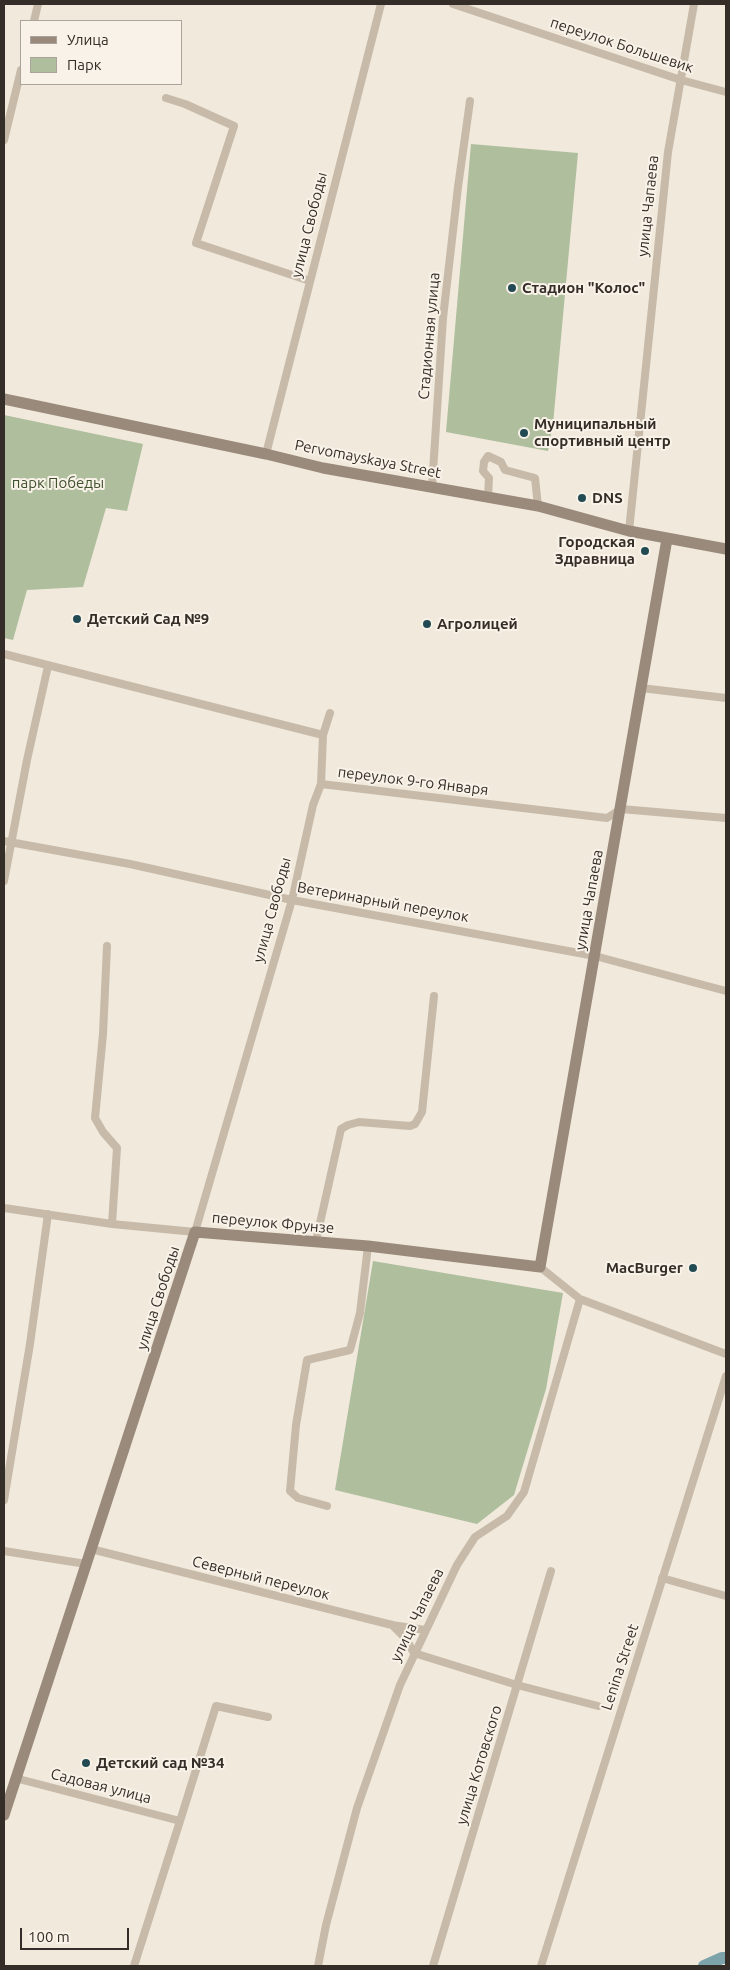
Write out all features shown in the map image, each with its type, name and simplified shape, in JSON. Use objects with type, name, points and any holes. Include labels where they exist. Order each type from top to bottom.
[{"type":"main road","name":"Pervomayskaya Street","points":[[4,399],[266,454],[323,468],[538,506],[628,531],[726,549]]},
{"type":"main road","name":"улица Чапаева","points":[[540,1267],[667,539]]},
{"type":"main road","name":"переулок Фрунзе","points":[[195,1232],[368,1246],[540,1267]]},
{"type":"main road","name":"улица Свободы","points":[[4,1815],[195,1232]]},
{"type":"street","points":[[34,20],[38,4]]},
{"type":"street","name":"улица Свободы","points":[[266,454],[381,4]]},
{"type":"street","name":"переулок Большевик","points":[[453,4],[681,80],[726,92]]},
{"type":"street","name":"улица Чапаева","points":[[628,531],[668,152],[694,4]]},
{"type":"street","points":[[4,140],[20,74]]},
{"type":"street","points":[[166,98],[185,104],[234,126],[196,242],[310,280]]},
{"type":"street","name":"Стадионная улица","points":[[432,487],[443,318],[470,101]]},
{"type":"street","points":[[488,497],[489,478],[483,471],[484,462],[488,456],[501,462],[506,470],[536,478],[538,506]]},
{"type":"street","points":[[4,654],[323,735],[330,713]]},
{"type":"street","points":[[4,881],[8,842],[48,666]]},
{"type":"street","points":[[641,688],[726,698]]},
{"type":"street","name":"переулок 9-го Января","points":[[323,735],[321,784],[607,818],[620,809],[726,818]]},
{"type":"street","name":"улица Свободы","points":[[195,1232],[292,900],[313,805],[321,784]]},
{"type":"street","name":"Ветеринарный переулок","points":[[8,842],[130,864],[292,900],[595,956],[726,991]]},
{"type":"street","points":[[107,946],[103,1034],[95,1118],[102,1132],[117,1148],[112,1224]]},
{"type":"street","points":[[316,1241],[341,1130],[348,1125],[359,1122],[410,1126],[415,1124],[422,1112],[434,996]]},
{"type":"street","name":"переулок Фрунзе","points":[[4,1208],[112,1224],[195,1232]]},
{"type":"street","points":[[4,1500],[30,1344],[48,1214]]},
{"type":"street","points":[[327,1506],[298,1498],[290,1491],[296,1424],[307,1360],[350,1350],[360,1313],[368,1246]]},
{"type":"street","points":[[540,1267],[580,1299],[726,1354]]},
{"type":"street","name":"улица Чапаева","points":[[318,1966],[326,1925],[357,1808],[400,1685],[414,1652],[457,1565],[475,1537],[506,1516],[524,1492],[580,1299]]},
{"type":"street","name":"Lenina Street","points":[[541,1966],[726,1376]]},
{"type":"street","name":"Северный переулок","points":[[91,1549],[392,1626],[425,1630]]},
{"type":"street","points":[[4,1551],[86,1564]]},
{"type":"street","name":"улица Котовского","points":[[433,1966],[551,1571]]},
{"type":"street","points":[[662,1578],[726,1596]]},
{"type":"street","points":[[392,1626],[406,1639],[414,1652],[517,1685],[598,1706]]},
{"type":"street","points":[[134,1966],[216,1706],[268,1717]]},
{"type":"street","name":"Садовая улица","points":[[15,1778],[180,1821]]},
{"type":"green space","name":"Стадион \"Колос\"","points":[[471,144],[578,153],[553,424],[548,451],[446,432]]},
{"type":"green space","name":"парк Победы","points":[[4,415],[143,444],[127,511],[106,508],[83,587],[27,590],[13,640],[4,638]]},
{"type":"green space","points":[[373,1261],[563,1293],[546,1389],[514,1495],[477,1524],[335,1490]]},
{"type":"waterway","points":[[704,1966],[726,1958]]},
{"type":"place","name":"Стадион \"Колос\"","points":[[512,288]]},
{"type":"place","name":"Муниципальный спортивный центр","points":[[524,433]]},
{"type":"place","name":"DNS","points":[[582,498]]},
{"type":"place","name":"Городская Здравница","points":[[645,551]]},
{"type":"place","name":"Детский Сад №9","points":[[77,619]]},
{"type":"place","name":"Агролицей","points":[[427,624]]},
{"type":"place","name":"MacBurger","points":[[693,1268]]},
{"type":"place","name":"Детский сад №34","points":[[86,1763]]}]
